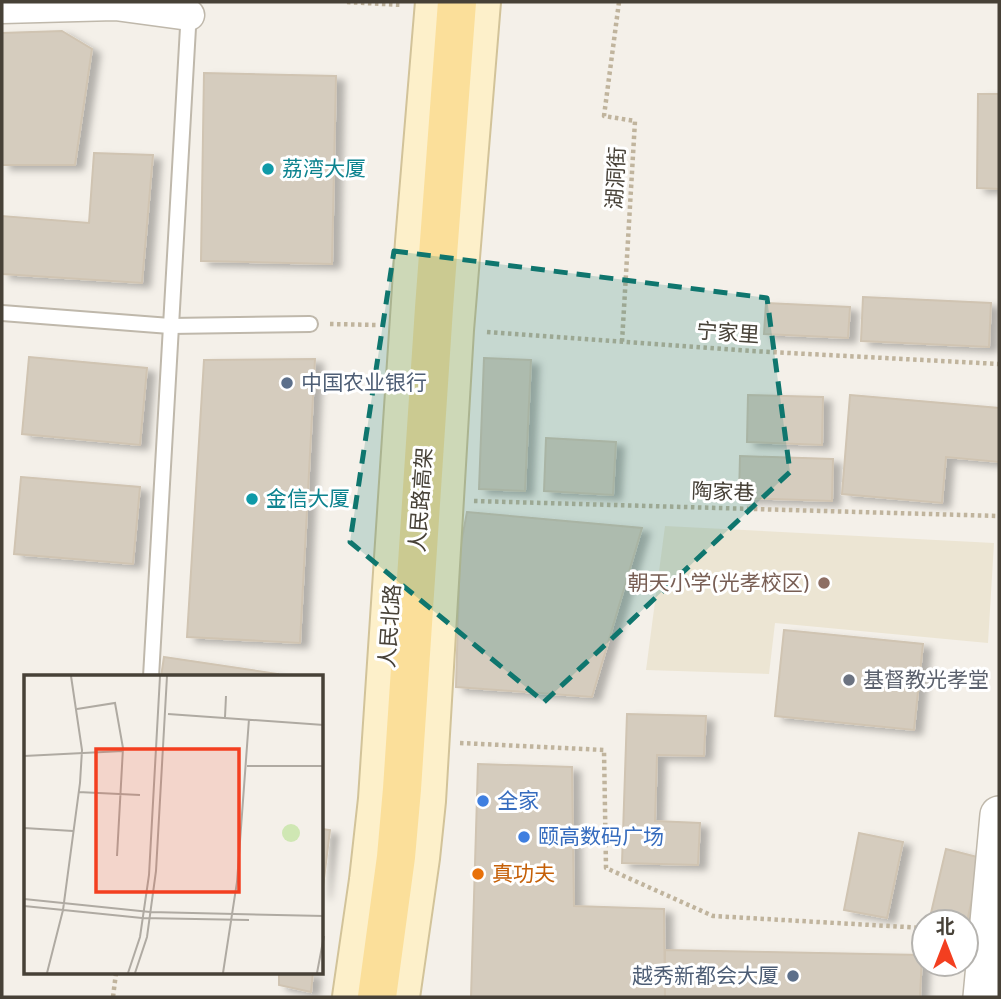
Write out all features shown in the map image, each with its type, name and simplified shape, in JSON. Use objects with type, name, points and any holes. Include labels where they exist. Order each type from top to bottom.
[{"type":"main road","points":[[400,997],[426,801],[454,330],[481,2]]},
{"type":"main road","name":"人民北路","points":[[352,997],[378,799],[409,326],[443,3]]},
{"type":"main road","name":"人民路高架","points":[[377,997],[396,857],[402,789],[434,308],[443,3]]},
{"type":"street","points":[[2,8],[115,5],[189,8]]},
{"type":"street","points":[[982,997],[999,815]]},
{"type":"lane","points":[[151,675],[189,8]]},
{"type":"lane","points":[[2,313],[170,326],[310,324]]},
{"type":"path","points":[[347,2],[443,3]]},
{"type":"path","name":"湖洞街","points":[[619,2],[604,116],[635,121],[622,342]]},
{"type":"path","points":[[310,324],[409,326]]},
{"type":"path","name":"宁家里","points":[[454,330],[751,351],[999,363]]},
{"type":"path","name":"陶家巷","points":[[445,500],[999,516]]},
{"type":"path","points":[[429,742],[604,750],[606,868],[713,916],[910,927]]},
{"type":"path","points":[[113,997],[116,974]]},
{"type":"highlighted area","points":[[394,251],[767,298],[790,472],[544,702],[350,542]]},
{"type":"shaded area","name":"朝天小学(光孝校区)","points":[[665,526],[994,543],[988,643],[775,623],[769,674],[646,670]]},
{"type":"building","points":[[62,31],[92,49],[75,165],[2,165],[2,33]]},
{"type":"building","name":"荔湾大厦","points":[[204,73],[336,76],[332,264],[201,261]]},
{"type":"building","points":[[978,94],[999,94],[999,189],[977,188]]},
{"type":"building","points":[[94,153],[153,155],[142,283],[2,274],[2,216],[89,223]]},
{"type":"building","points":[[863,297],[991,303],[989,347],[861,341]]},
{"type":"building","points":[[766,303],[850,307],[848,338],[764,334]]},
{"type":"building","points":[[29,357],[147,368],[140,445],[22,434]]},
{"type":"building","points":[[484,358],[531,360],[525,491],[479,489]]},
{"type":"building","name":"金信大厦","points":[[315,359],[300,643],[187,637],[204,360]]},
{"type":"building","points":[[748,395],[823,397],[822,445],[747,442]]},
{"type":"building","points":[[850,395],[999,408],[999,462],[946,457],[942,503],[842,494]]},
{"type":"building","points":[[546,438],[616,442],[613,495],[544,491]]},
{"type":"building","points":[[740,456],[833,459],[832,501],[739,498]]},
{"type":"building","points":[[21,477],[140,487],[133,564],[14,554]]},
{"type":"building","points":[[467,512],[642,528],[592,697],[456,687],[460,549]]},
{"type":"building","name":"基督教光孝堂","points":[[784,630],[923,644],[914,730],[775,716]]},
{"type":"building","points":[[164,657],[278,674],[278,675],[161,675]]},
{"type":"building","points":[[627,714],[706,716],[704,756],[657,755],[655,821],[700,823],[698,865],[622,863]]},
{"type":"building","name":"颐高数码广场","points":[[478,764],[572,767],[574,906],[664,909],[665,997],[471,997]]},
{"type":"building","points":[[324,829],[330,830],[324,879]]},
{"type":"building","points":[[859,833],[903,842],[887,918],[844,910]]},
{"type":"building","points":[[946,849],[981,858],[970,908],[932,908]]},
{"type":"building","name":"越秀新都会大厦","points":[[665,950],[910,955],[910,978],[921,978],[920,997],[665,997]]},
{"type":"building","points":[[279,974],[313,974],[311,992],[279,985]]},
{"type":"place","name":"荔湾大厦","points":[[268,169]]},
{"type":"place","name":"中国农业银行","points":[[287,383]]},
{"type":"place","name":"金信大厦","points":[[252,499]]},
{"type":"place","name":"朝天小学(光孝校区)","points":[[824,583]]},
{"type":"place","name":"基督教光孝堂","points":[[849,680]]},
{"type":"place","name":"全家","points":[[483,801]]},
{"type":"place","name":"颐高数码广场","points":[[524,837]]},
{"type":"place","name":"真功夫","points":[[478,874]]},
{"type":"place","name":"越秀新都会大厦","points":[[793,976]]}]
